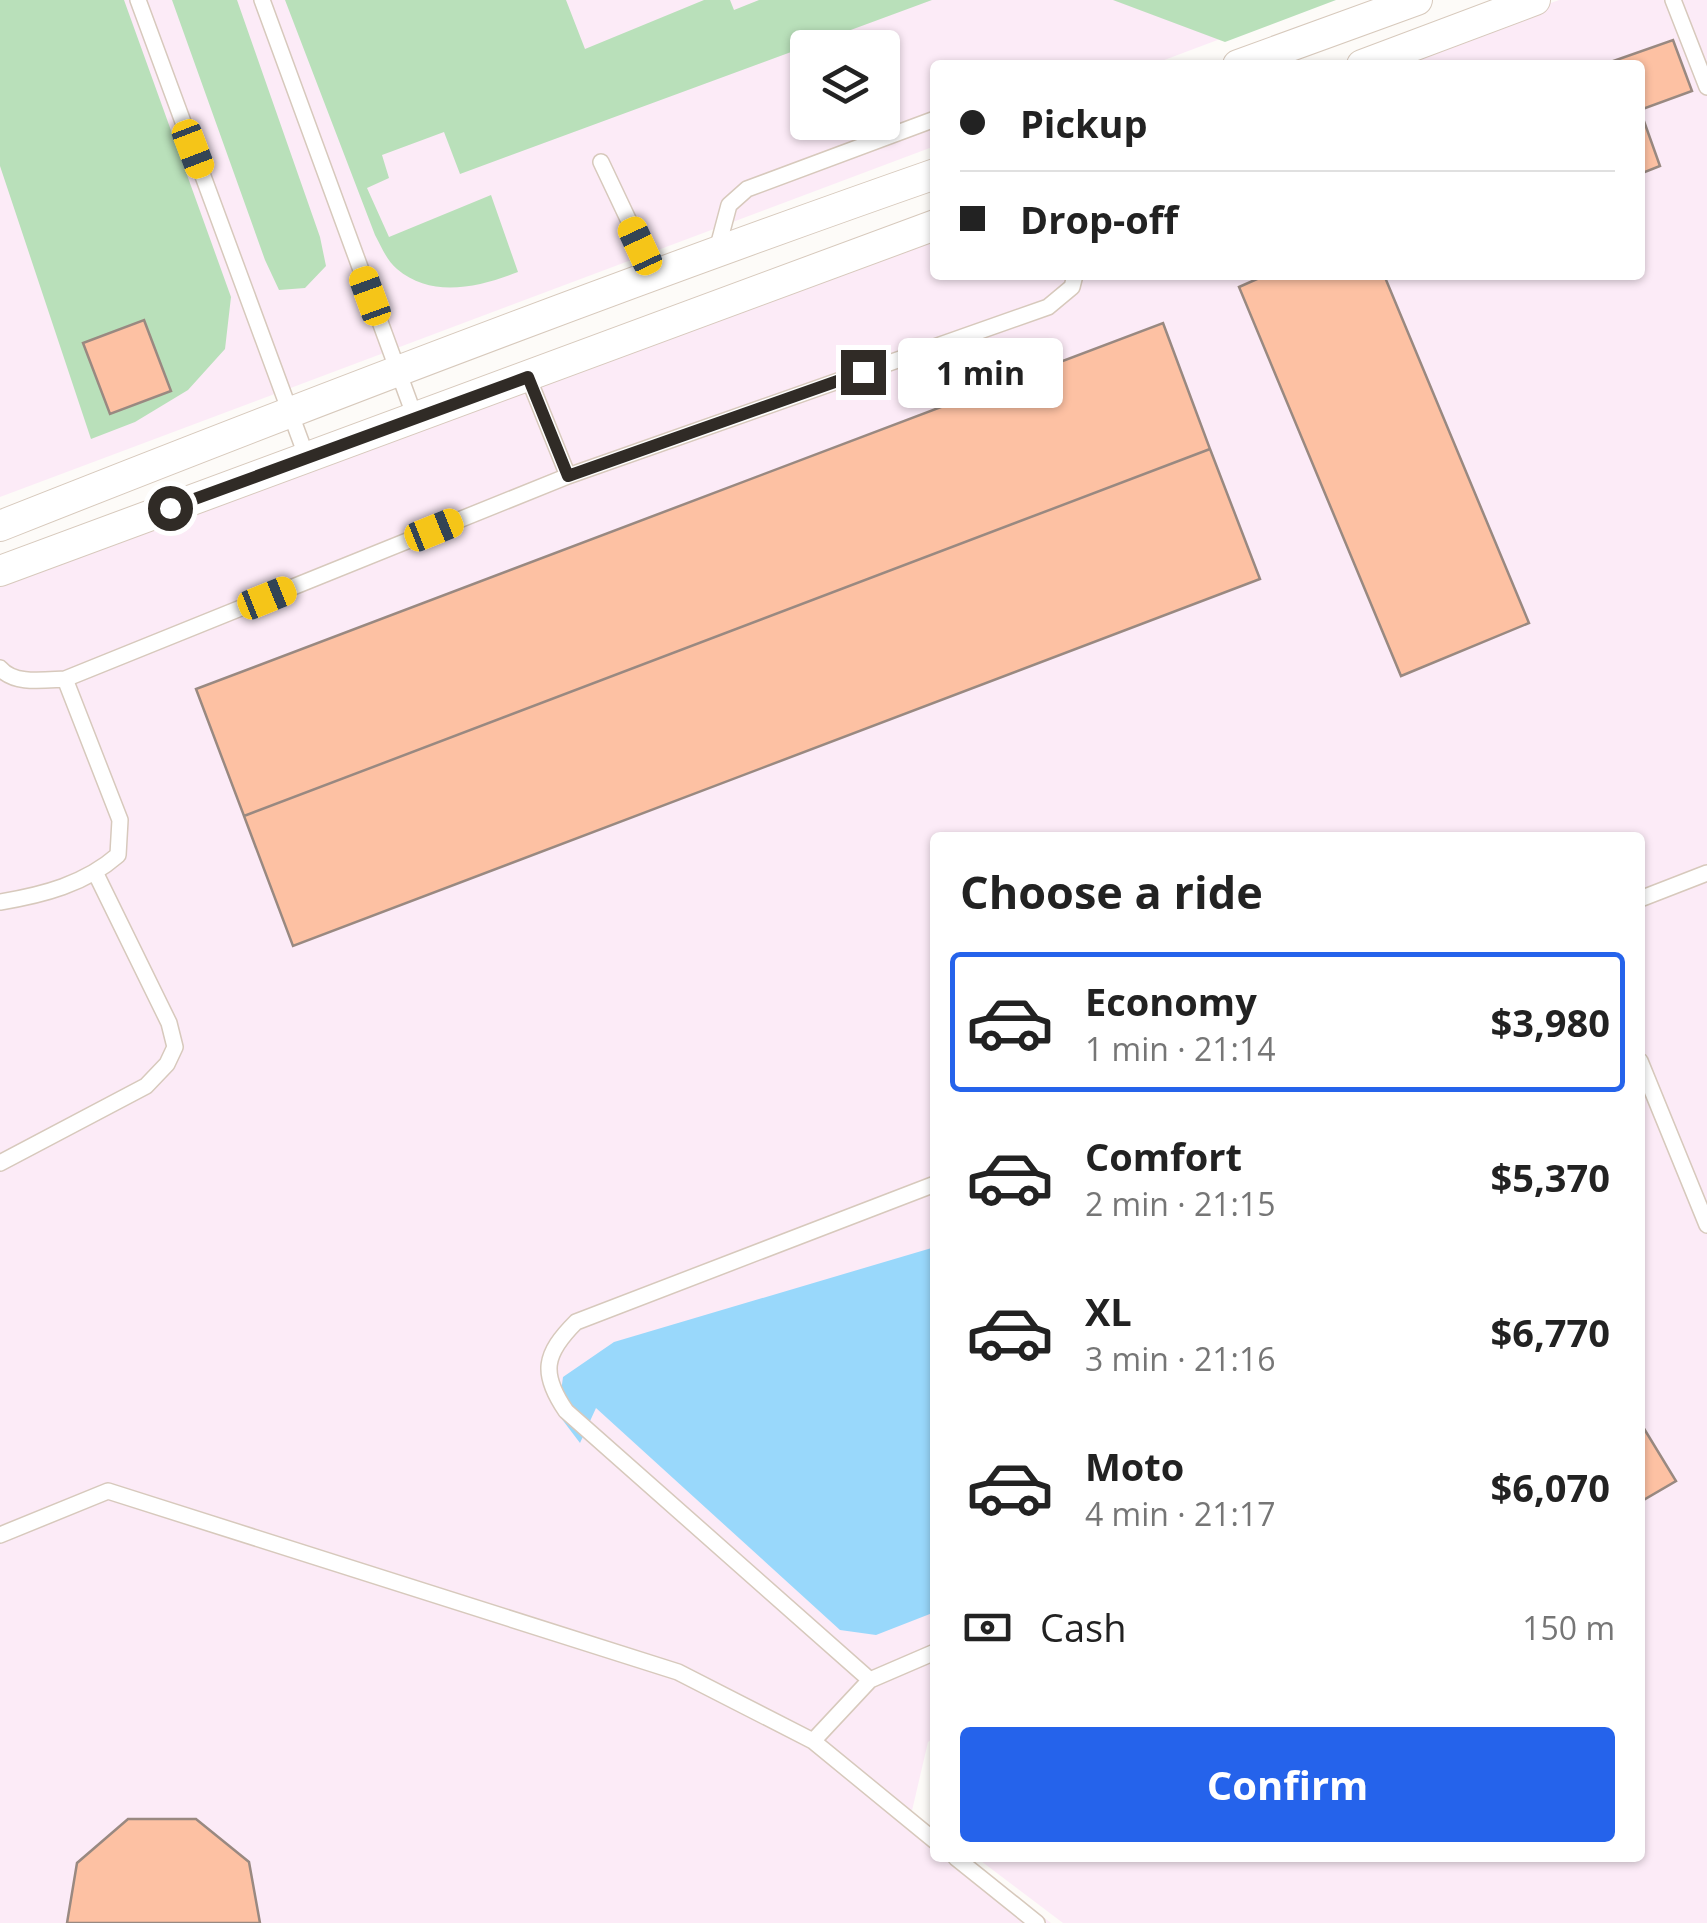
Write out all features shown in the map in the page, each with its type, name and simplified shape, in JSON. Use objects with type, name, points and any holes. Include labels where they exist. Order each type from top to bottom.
[{"type":"street","points":[[1252,60],[1418,0]]},
{"type":"street","points":[[1375,60],[1535,0]]},
{"type":"street","points":[[0,526],[291,410],[717,250],[930,176]]},
{"type":"street","points":[[0,571],[930,227]]},
{"type":"lane","points":[[138,0],[307,458]]},
{"type":"lane","points":[[262,0],[416,420]]},
{"type":"lane","points":[[1673,0],[1707,87]]},
{"type":"lane","points":[[717,250],[729,205],[748,189],[930,121]]},
{"type":"lane","points":[[601,162],[654,274]]},
{"type":"lane","points":[[0,668],[6,676],[64,680],[568,476],[1048,307],[1072,287],[1074,280]]},
{"type":"lane","points":[[528,377],[568,476]]},
{"type":"lane","points":[[0,902],[32,897],[96,874],[118,856],[120,820],[64,680]]},
{"type":"lane","points":[[1645,896],[1707,873]]},
{"type":"lane","points":[[0,1163],[146,1086],[167,1064],[175,1047],[170,1024],[96,874]]},
{"type":"lane","points":[[1645,1074],[1707,1225]]},
{"type":"lane","points":[[870,1680],[566,1412],[549,1388],[548,1362],[558,1340],[576,1322],[930,1186]]},
{"type":"lane","points":[[0,1536],[108,1491],[678,1672],[812,1742],[930,1836]]},
{"type":"lane","points":[[812,1742],[870,1680],[930,1654]]},
{"type":"lane","points":[[961,1862],[1036,1923]]},
{"type":"shaded area","points":[[0,0],[1324,0],[1164,60],[930,60],[930,148],[0,497]]},
{"type":"shaded area","points":[[1559,0],[1707,0],[1707,1923],[1063,1923],[982,1862],[1645,1862],[1645,832],[930,832],[930,1741],[911,1815],[930,1830],[930,1862],[970,1862],[1051,1923],[0,1923],[0,574],[930,230],[930,280],[1645,280],[1645,60],[1395,60]]},
{"type":"green space","points":[[0,0],[124,0],[231,297],[225,349],[188,390],[135,422],[91,439],[0,166]]},
{"type":"green space","points":[[172,0],[237,0],[320,237],[326,266],[305,288],[279,290],[265,260]]},
{"type":"green space","points":[[285,0],[566,0],[585,49],[704,0],[730,0],[734,10],[759,0],[932,0],[851,30],[790,30],[790,52],[460,174],[444,132],[382,155],[389,178],[367,188],[389,237],[491,195],[518,272],[472,286],[425,284],[393,266],[375,235]]},
{"type":"green space","points":[[1113,0],[1336,0],[1225,42]]},
{"type":"water","points":[[930,1248],[930,1614],[876,1635],[840,1630],[596,1408],[580,1443],[558,1414],[563,1377],[614,1342]]},
{"type":"building","points":[[1673,40],[1692,91],[1645,108],[1645,60],[1616,60]]},
{"type":"building","points":[[1645,124],[1660,166],[1645,172]]},
{"type":"building","points":[[1255,280],[1386,280],[1529,623],[1401,676],[1239,287]]},
{"type":"building","points":[[144,320],[171,391],[110,414],[83,343]]},
{"type":"building","points":[[1163,323],[1210,449],[244,816],[196,689]]},
{"type":"building","points":[[1210,449],[1260,579],[293,946],[244,816]]},
{"type":"building","points":[[1645,1430],[1676,1481],[1645,1499]]},
{"type":"building","points":[[128,1819],[196,1819],[249,1862],[260,1923],[67,1923],[77,1863]]},
{"type":"route","points":[[170,508],[528,377],[568,476],[863,372]]}]
